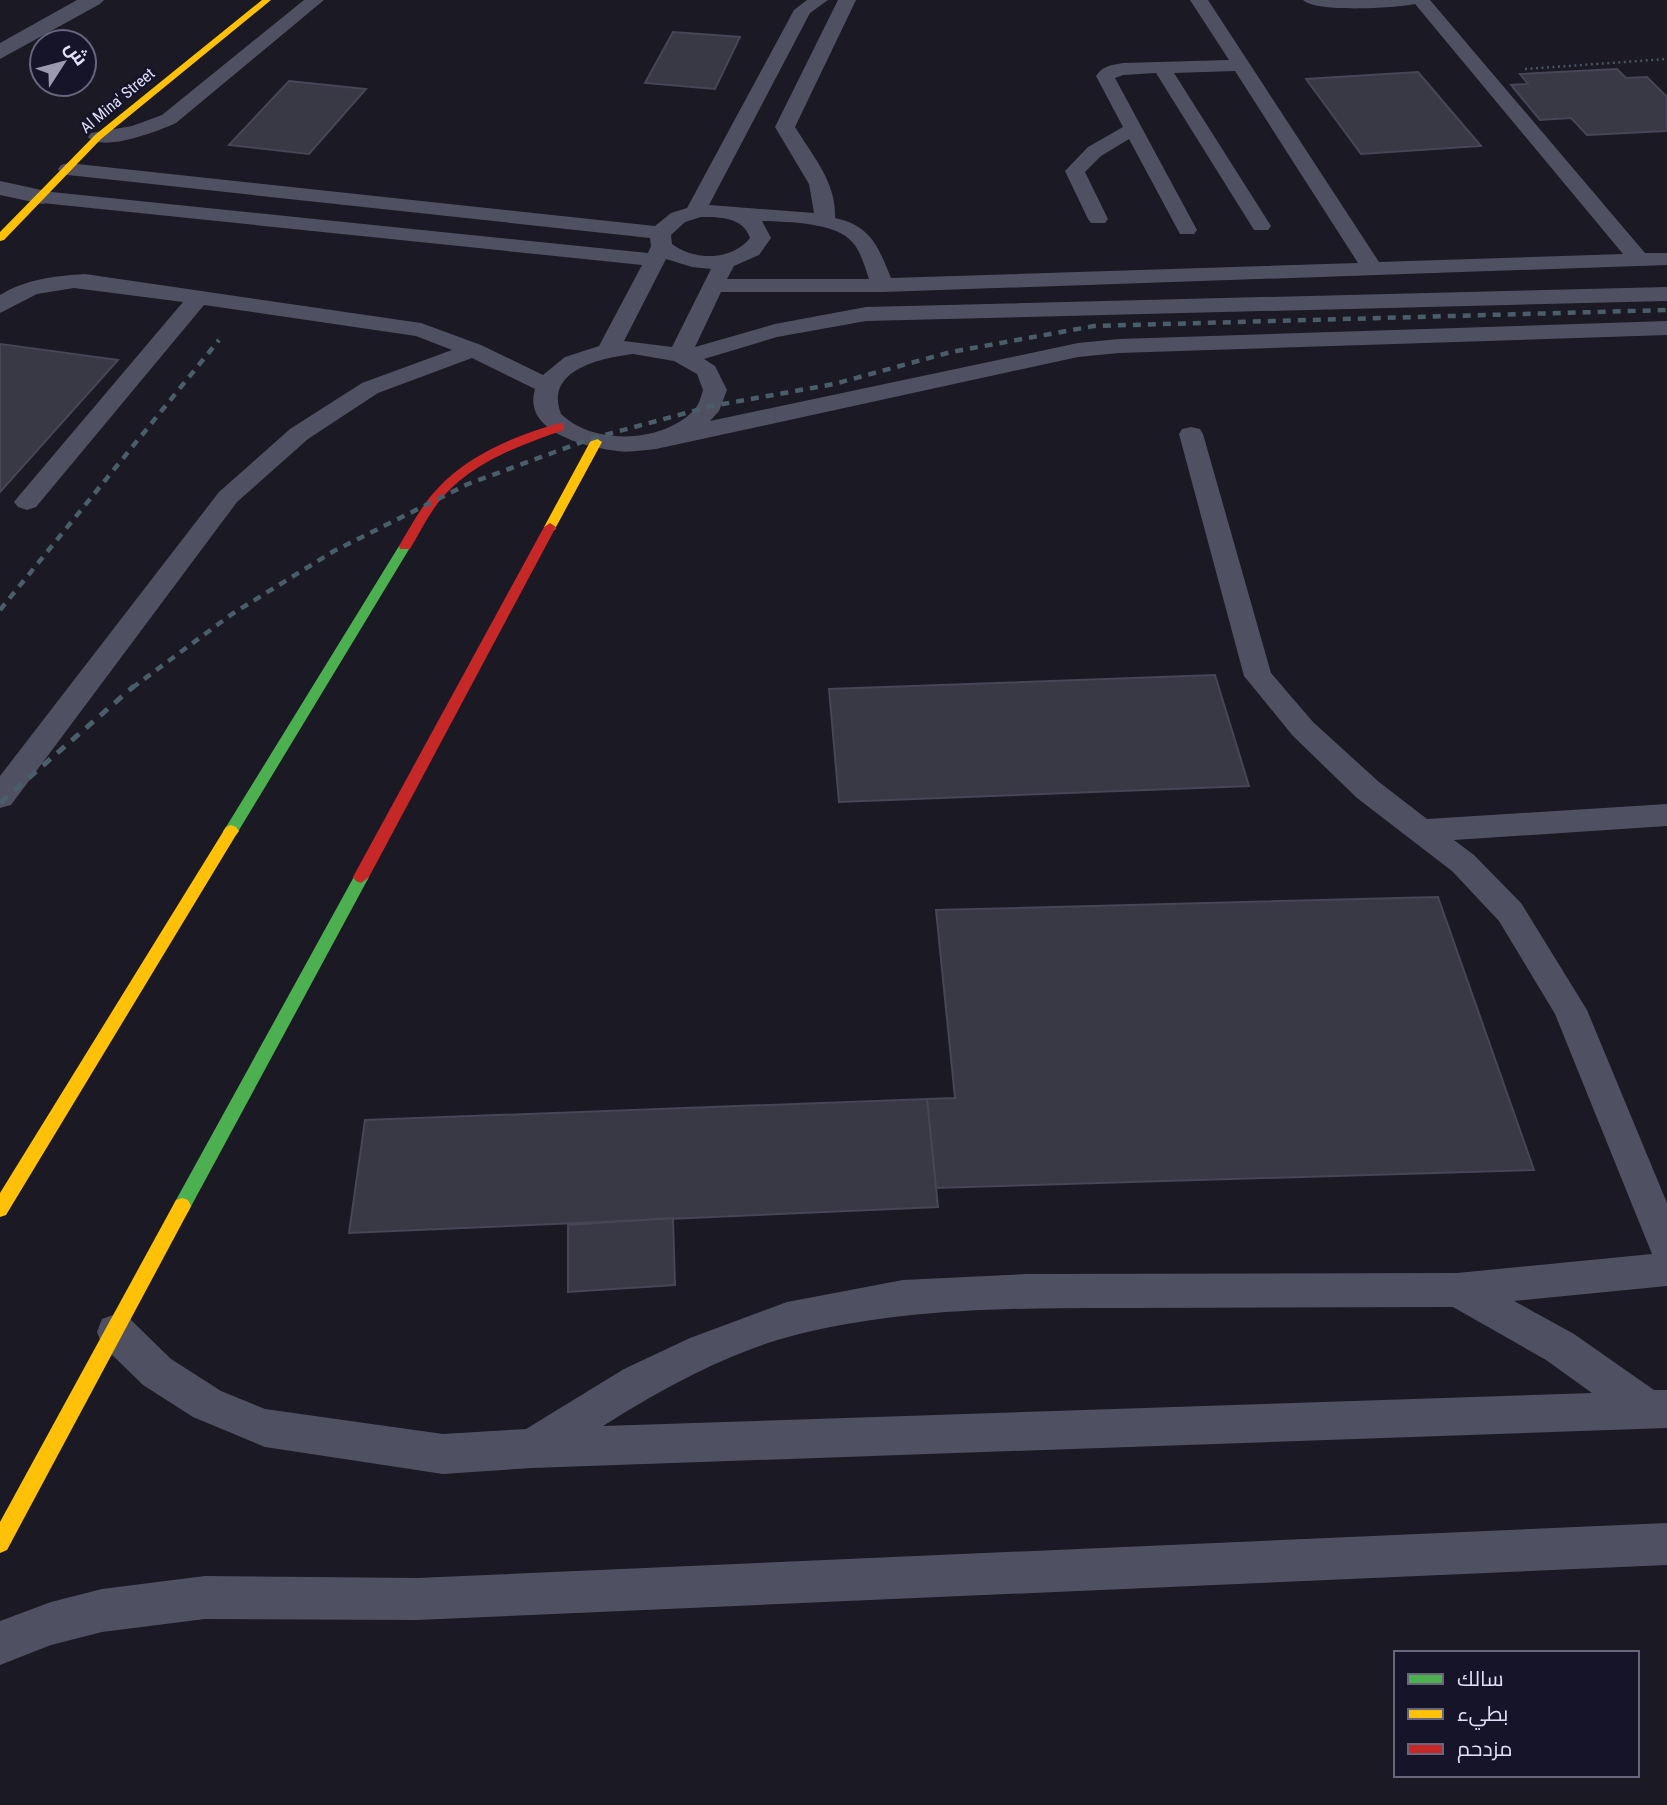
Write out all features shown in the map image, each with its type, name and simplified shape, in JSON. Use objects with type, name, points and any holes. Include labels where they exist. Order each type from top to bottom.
[{"type":"street","points":[[0,52],[93,0]]},
{"type":"street","name":"Al Mina' Street","points":[[0,238],[99,137],[267,0]]},
{"type":"street","points":[[0,188],[42,197]]},
{"type":"street","points":[[0,1209],[432,503],[459,474],[506,444],[560,427]]},
{"type":"street","points":[[0,1544],[596,442]]},
{"type":"lane","points":[[99,137],[127,135],[150,129],[169,119],[315,0]]},
{"type":"lane","points":[[695,212],[803,10],[820,0]]},
{"type":"lane","points":[[785,128],[847,0]]},
{"type":"lane","points":[[1199,0],[1373,271]]},
{"type":"lane","points":[[1312,0],[1360,3],[1409,0]]},
{"type":"lane","points":[[1420,0],[1639,260]]},
{"type":"lane","points":[[1186,230],[1105,76],[1114,70],[1241,65]]},
{"type":"lane","points":[[1162,68],[1262,226]]},
{"type":"lane","points":[[741,123],[785,128]]},
{"type":"lane","points":[[785,128],[824,194],[827,208],[824,222]]},
{"type":"lane","points":[[1098,219],[1075,171],[1098,148],[1134,129]]},
{"type":"lane","points":[[68,169],[659,246],[671,255],[687,260],[725,262],[754,250],[761,242],[762,233],[757,224],[732,212]]},
{"type":"lane","points":[[42,197],[659,246]]},
{"type":"lane","points":[[609,349],[667,224],[678,217],[695,212],[732,212],[840,225],[862,239],[883,285]]},
{"type":"lane","points":[[713,286],[883,285],[1373,271],[1667,259]]},
{"type":"lane","points":[[683,355],[725,262]]},
{"type":"lane","points":[[0,306],[27,290],[56,282],[85,281],[421,330],[518,370],[547,386]]},
{"type":"lane","points":[[683,355],[768,331],[866,314],[1667,294]]},
{"type":"lane","points":[[27,502],[198,298]]},
{"type":"lane","points":[[670,438],[709,413],[716,397],[714,382],[705,368],[683,355],[658,348],[609,349],[570,363],[556,374],[547,386],[544,400],[548,415],[560,427],[596,442],[621,445],[670,438],[1078,351],[1119,346],[1667,328]]},
{"type":"lane","points":[[0,797],[228,497],[299,434],[370,388],[473,350]]},
{"type":"lane","points":[[1191,433],[1258,676],[1303,729],[1368,790],[1463,863],[1510,912],[1570,1010],[1667,1247]]},
{"type":"lane","points":[[1422,831],[1667,814]]},
{"type":"lane","points":[[532,1448],[638,1382],[704,1351],[787,1320],[903,1297],[1026,1291],[1457,1290],[1667,1269]]},
{"type":"lane","points":[[1457,1290],[1560,1347],[1656,1408]]},
{"type":"lane","points":[[116,1332],[157,1372],[207,1404],[265,1428],[443,1454],[532,1448],[1656,1408]]},
{"type":"lane","points":[[0,1643],[24,1632],[121,1605],[214,1595],[418,1599],[1667,1544]]},
{"type":"path","points":[[1481,72],[1667,59]]},
{"type":"building","points":[[673,32],[740,37],[715,89],[645,83]]},
{"type":"building","points":[[1617,69],[1626,78],[1647,77],[1667,97],[1667,131],[1587,135],[1571,118],[1540,120],[1511,85],[1528,84],[1520,74]]},
{"type":"building","points":[[1418,72],[1481,146],[1361,154],[1306,79]]},
{"type":"building","points":[[289,81],[366,89],[309,154],[229,145]]},
{"type":"building","points":[[0,344],[118,360],[0,492]]},
{"type":"building","points":[[1215,675],[1249,786],[839,802],[829,689]]},
{"type":"building","points":[[1438,897],[1534,1170],[934,1188],[927,1099],[955,1098],[936,910]]},
{"type":"building","points":[[927,1099],[938,1207],[349,1233],[365,1120]]},
{"type":"building","points":[[673,1218],[675,1285],[568,1292],[568,1225]]},
{"type":"railway","points":[[132,688],[232,614],[334,551],[468,484],[590,439],[712,406],[834,384],[951,352],[1094,326],[1667,310]]},
{"type":"railway","points":[[0,610],[219,340]]},
{"type":"railway","points":[[0,803],[134,686]]},
{"type":"traffic: fast","points":[[231,831],[405,546]]},
{"type":"traffic: fast","points":[[182,1206],[361,877]]},
{"type":"traffic: slow","points":[[0,238],[98,137],[267,0]]},
{"type":"traffic: slow","points":[[550,527],[596,442]]},
{"type":"traffic: slow","points":[[0,1209],[231,831]]},
{"type":"traffic: slow","points":[[0,1543],[182,1206]]},
{"type":"traffic: jam","points":[[405,546],[431,504],[457,476],[506,447],[560,427]]},
{"type":"traffic: jam","points":[[361,877],[550,527]]}]
